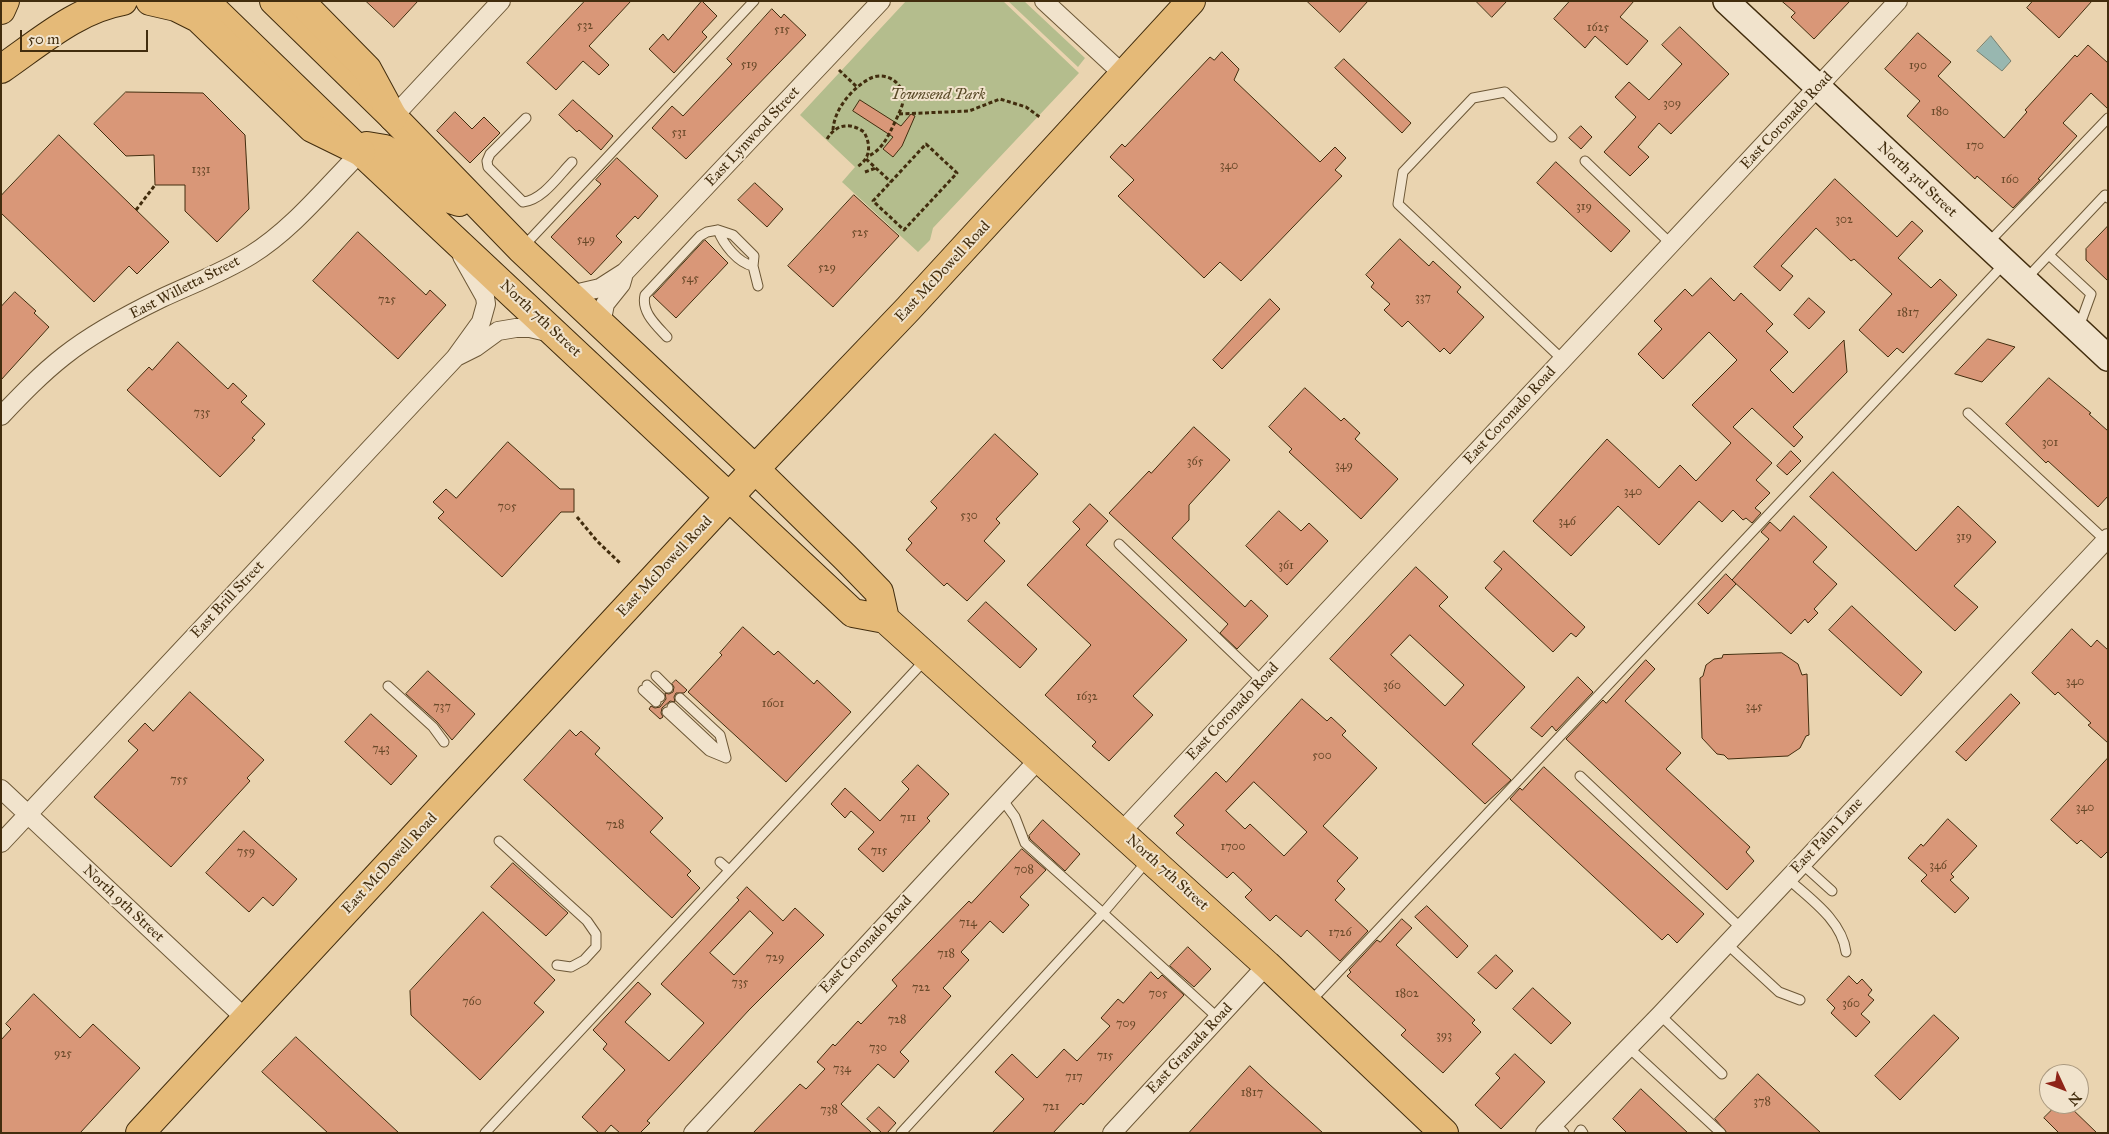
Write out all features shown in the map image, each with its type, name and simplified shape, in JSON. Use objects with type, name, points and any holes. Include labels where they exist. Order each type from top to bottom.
[{"type":"main road","points":[[1,10],[5,1]]},
{"type":"main road","points":[[1,69],[81,16],[107,4],[123,1]]},
{"type":"main road","points":[[150,1],[176,7],[198,18],[312,128],[361,152],[367,146],[385,149],[450,199],[460,202],[474,202]]},
{"type":"main road","name":"North 7th Street","points":[[205,1],[361,152],[853,613],[885,619],[1267,965],[1444,1133]]},
{"type":"main road","points":[[274,1],[393,117],[521,249],[755,469],[879,592],[885,619]]},
{"type":"main road","points":[[300,1],[367,69],[393,117]]},
{"type":"main road","name":"East McDowell Road","points":[[140,1133],[755,469],[908,310],[1191,1]]},
{"type":"street","points":[[393,117],[501,1]]},
{"type":"street","name":"East Lynwood Street","points":[[570,295],[600,288],[625,272],[880,1]]},
{"type":"street","points":[[1044,1],[1124,75]]},
{"type":"street","name":"North 3rd Street","points":[[1726,1],[2108,358]]},
{"type":"street","name":"East Coronado Road","points":[[1121,832],[1898,1]]},
{"type":"street","name":"East Willetta Street","points":[[1,416],[36,380],[65,355],[95,335],[162,298],[223,271],[268,243],[286,228],[361,152]]},
{"type":"street","name":"East Brill Street","points":[[1,843],[455,358],[482,322],[486,304],[485,297],[452,237]]},
{"type":"street","name":"East Lynwood Street","points":[[600,324],[605,304],[621,284],[625,272]]},
{"type":"street","name":"East Brill Street","points":[[455,358],[476,347],[490,335],[509,328],[530,328],[555,334]]},
{"type":"street","name":"East Palm Lane","points":[[1554,1130],[1628,1047],[2107,539]]},
{"type":"street","name":"East Coronado Road","points":[[693,1133],[1040,758]]},
{"type":"street","name":"North 9th Street","points":[[1,789],[246,1019]]},
{"type":"street","name":"East Granada Road","points":[[1112,1133],[1267,965]]},
{"type":"lane","points":[[521,249],[754,1]]},
{"type":"lane","points":[[1552,137],[1505,92],[1473,98],[1403,172],[1398,204],[1562,360]]},
{"type":"lane","points":[[526,118],[490,154],[487,161],[488,167],[524,202],[531,202],[539,196],[572,162]]},
{"type":"lane","points":[[1986,245],[2108,118]]},
{"type":"lane","points":[[1585,161],[1671,244]]},
{"type":"lane","points":[[2025,280],[2105,195],[2108,198]]},
{"type":"lane","points":[[667,337],[646,311],[645,295],[700,236],[718,230],[721,240],[745,265],[753,266],[758,286]]},
{"type":"lane","points":[[2049,255],[2091,294],[2078,330]]},
{"type":"lane","points":[[1308,1004],[2005,262]]},
{"type":"lane","points":[[1968,412],[2107,539]]},
{"type":"lane","points":[[1119,544],[1262,681]]},
{"type":"lane","points":[[484,1133],[927,657]]},
{"type":"lane","points":[[656,676],[668,688]]},
{"type":"lane","points":[[388,686],[433,727],[444,742]]},
{"type":"lane","points":[[645,688],[658,699]]},
{"type":"lane","points":[[669,709],[726,758],[720,735],[680,698]]},
{"type":"lane","points":[[1580,776],[1741,928]]},
{"type":"lane","points":[[1002,799],[1015,817],[1025,842],[1218,1018]]},
{"type":"lane","points":[[499,841],[587,921],[596,934],[596,947],[584,960],[570,967],[557,964]]},
{"type":"lane","points":[[901,1133],[1103,913],[1150,858]]},
{"type":"lane","points":[[720,862],[729,870]]},
{"type":"lane","points":[[1801,863],[1832,891]]},
{"type":"lane","points":[[1787,878],[1833,921],[1845,944],[1846,952]]},
{"type":"lane","points":[[1727,944],[1779,992],[1800,1000]]},
{"type":"lane","points":[[1660,1015],[1722,1074]]},
{"type":"lane","points":[[1628,1047],[1721,1133]]},
{"type":"lane","points":[[1579,1133],[1581,1130],[1584,1133]]},
{"type":"path","points":[[839,70],[858,88]]},
{"type":"path","points":[[827,138],[832,130],[833,120],[839,107],[870,78],[892,78],[898,83],[903,97],[899,114],[883,145],[876,153],[866,158],[857,167]]},
{"type":"path","points":[[899,114],[969,112],[1000,98],[1026,107],[1041,118]]},
{"type":"path","points":[[832,130],[848,125],[864,132],[869,147],[866,158]]},
{"type":"path","points":[[926,144],[957,173],[904,230],[873,201],[891,182],[926,144]]},
{"type":"path","points":[[866,158],[891,182]]},
{"type":"path","points":[[866,172],[876,168]]},
{"type":"path","points":[[136,210],[155,186]]},
{"type":"path","points":[[577,517],[597,541],[620,563]]},
{"type":"green space","name":"Townsend Park","points":[[906,1],[1003,1],[1079,73],[933,228],[930,240],[918,252],[842,182],[855,167],[800,115]]},
{"type":"green space","points":[[1008,1],[1024,1],[1085,58],[1078,67]]},
{"type":"water","points":[[1991,36],[2011,61],[2002,71],[1977,51]]},
{"type":"building","points":[[366,1],[418,1],[394,27]]},
{"type":"building","points":[[585,1],[631,1],[589,46],[609,65],[599,75],[583,61],[556,90],[527,63]]},
{"type":"building","points":[[702,1],[717,16],[702,32],[707,37],[674,73],[649,49],[663,34],[668,40]]},
{"type":"building","points":[[1307,1],[1368,1],[1340,32]]},
{"type":"building","points":[[1476,1],[1507,1],[1492,17]]},
{"type":"building","points":[[1570,1],[1634,1],[1620,17],[1648,41],[1627,65],[1595,36],[1585,48],[1554,19]]},
{"type":"building","points":[[1782,1],[1850,1],[1814,39],[1791,17],[1795,13]]},
{"type":"building","points":[[2033,1],[2092,1],[2059,38],[2027,8]]},
{"type":"building","points":[[772,9],[781,18],[784,14],[806,35],[686,159],[652,128],[672,106],[683,116],[732,64],[727,59]]},
{"type":"building","points":[[1680,27],[1729,74],[1671,134],[1659,123],[1638,147],[1649,157],[1630,176],[1604,152],[1636,117],[1615,97],[1629,82],[1649,100],[1682,64],[1662,45]]},
{"type":"building","points":[[1918,33],[1951,62],[1938,76],[2004,138],[2027,112],[2025,110],[2075,55],[2077,57],[2088,45],[2108,63],[2108,109],[2091,93],[2063,123],[2077,136],[2038,179],[2040,180],[2013,208],[1977,176],[1975,179],[1907,116],[1920,101],[1885,69]]},
{"type":"building","points":[[1222,52],[1239,69],[1234,80],[1320,162],[1335,147],[1346,158],[1335,170],[1342,176],[1241,281],[1220,262],[1204,278],[1118,196],[1134,180],[1110,157],[1122,144],[1125,147],[1210,57],[1214,60]]},
{"type":"building","points":[[1344,59],[1411,123],[1402,133],[1335,68]]},
{"type":"building","points":[[126,92],[203,93],[245,135],[249,209],[217,242],[185,211],[185,185],[155,185],[154,155],[126,156],[94,124]]},
{"type":"building","points":[[573,100],[613,136],[601,150],[579,130],[577,132],[559,115]]},
{"type":"building","points":[[860,100],[901,126],[911,114],[915,116],[902,146],[893,157],[883,149],[893,137],[853,111]]},
{"type":"building","points":[[455,112],[472,129],[484,117],[500,133],[470,163],[437,131]]},
{"type":"building","points":[[1581,126],[1592,137],[1581,149],[1569,138]]},
{"type":"building","points":[[59,135],[169,242],[137,274],[129,266],[94,302],[1,213],[1,196]]},
{"type":"building","points":[[617,158],[658,196],[638,219],[635,216],[616,236],[622,242],[591,275],[551,237],[601,184],[596,180]]},
{"type":"building","points":[[1556,162],[1630,231],[1611,252],[1537,183]]},
{"type":"building","points":[[1835,179],[1897,237],[1912,221],[1923,231],[1898,258],[1931,288],[1940,279],[1957,295],[1903,353],[1897,348],[1888,357],[1859,330],[1892,294],[1854,259],[1851,261],[1816,228],[1781,266],[1793,276],[1780,291],[1754,267]]},
{"type":"building","points":[[755,183],[783,209],[767,227],[738,200]]},
{"type":"building","points":[[854,195],[899,236],[833,307],[788,266]]},
{"type":"building","points":[[2108,226],[2108,281],[2086,260],[2086,249]]},
{"type":"building","points":[[358,232],[426,295],[430,290],[446,305],[398,359],[313,281]]},
{"type":"building","points":[[1400,239],[1429,266],[1433,261],[1461,287],[1457,292],[1484,317],[1450,354],[1444,348],[1440,352],[1408,321],[1402,327],[1384,310],[1390,304],[1371,287],[1374,283],[1366,275]]},
{"type":"building","points":[[705,240],[728,263],[676,318],[653,296]]},
{"type":"building","points":[[1711,278],[1734,301],[1741,293],[1773,324],[1766,331],[1788,352],[1770,370],[1793,393],[1844,340],[1847,372],[1793,427],[1803,437],[1794,447],[1752,408],[1733,427],[1772,463],[1756,480],[1770,493],[1755,508],[1761,513],[1752,523],[1746,518],[1743,520],[1733,510],[1722,522],[1699,501],[1659,545],[1618,506],[1571,556],[1533,521],[1607,439],[1659,488],[1680,465],[1696,481],[1731,443],[1692,405],[1737,360],[1709,332],[1663,379],[1638,354],[1662,329],[1654,321],[1685,289],[1692,296]]},
{"type":"building","points":[[15,292],[36,311],[34,313],[49,327],[1,380],[1,307]]},
{"type":"building","points":[[1809,298],[1825,312],[1809,329],[1794,315]]},
{"type":"building","points":[[1270,299],[1280,309],[1222,369],[1213,360]]},
{"type":"building","points":[[1988,339],[2015,347],[1982,382],[1955,374]]},
{"type":"building","points":[[178,342],[228,389],[233,383],[247,396],[241,402],[265,424],[252,438],[255,440],[220,477],[127,390],[149,367],[152,370]]},
{"type":"building","points":[[2049,378],[2091,413],[2089,414],[2108,431],[2108,496],[2098,507],[2048,461],[2046,463],[2006,424]]},
{"type":"building","points":[[1305,388],[1341,421],[1344,418],[1360,433],[1355,439],[1398,479],[1361,519],[1289,452],[1292,449],[1269,427]]},
{"type":"building","points":[[1194,427],[1230,460],[1189,505],[1189,520],[1172,538],[1245,607],[1251,600],[1268,616],[1237,649],[1220,633],[1228,624],[1109,513],[1149,471],[1151,473]]},
{"type":"building","points":[[995,434],[1038,474],[996,519],[1000,523],[984,541],[1005,561],[967,601],[947,583],[944,586],[906,550],[912,543],[908,539],[937,508],[931,502]]},
{"type":"building","points":[[508,442],[560,489],[574,489],[574,512],[561,512],[502,577],[438,518],[444,512],[433,502],[446,489],[456,498]]},
{"type":"building","points":[[1791,451],[1801,461],[1787,475],[1777,466]]},
{"type":"building","points":[[1833,472],[1916,551],[1958,506],[1996,542],[1954,586],[1978,607],[1955,631],[1810,497]]},
{"type":"building","points":[[1090,504],[1108,521],[1086,545],[1187,640],[1133,696],[1153,715],[1109,761],[1092,746],[1096,742],[1045,695],[1091,645],[1027,585],[1080,529],[1073,522]]},
{"type":"building","points":[[1279,511],[1301,531],[1309,523],[1328,541],[1287,585],[1246,546]]},
{"type":"building","points":[[1794,516],[1827,547],[1813,562],[1837,584],[1814,609],[1818,613],[1808,623],[1805,619],[1791,634],[1732,580],[1769,539],[1761,532],[1770,522],[1780,531]]},
{"type":"building","points":[[1504,551],[1585,627],[1576,637],[1571,633],[1553,652],[1485,588],[1502,569],[1494,562]]},
{"type":"building","points":[[1416,567],[1448,597],[1439,606],[1525,687],[1472,744],[1511,780],[1485,804],[1330,659]],"holes":[[[1410,635],[1464,685],[1445,706],[1391,655]]]},
{"type":"building","points":[[1726,574],[1736,584],[1708,614],[1698,604]]},
{"type":"building","points":[[986,602],[1037,649],[1020,668],[968,621]]},
{"type":"building","points":[[1852,606],[1922,672],[1901,696],[1829,630]]},
{"type":"building","points":[[743,627],[774,655],[778,651],[814,684],[817,680],[851,712],[786,782],[688,692],[722,655],[720,653]]},
{"type":"building","points":[[2072,629],[2091,647],[2097,640],[2108,650],[2108,743],[2088,725],[2091,723],[2058,692],[2055,695],[2032,673]]},
{"type":"building","points":[[1782,653],[1798,664],[1802,675],[1807,674],[1809,735],[1806,736],[1800,748],[1788,756],[1728,759],[1724,755],[1717,754],[1702,738],[1700,678],[1703,676],[1706,665],[1714,659],[1722,658],[1723,655]]},
{"type":"building","points":[[1646,660],[1655,669],[1625,701],[1681,753],[1666,769],[1750,847],[1746,852],[1754,861],[1727,890],[1566,739],[1603,700],[1606,703]]},
{"type":"building","points":[[428,671],[475,714],[452,740],[437,722],[406,694]]},
{"type":"building","points":[[1578,677],[1593,692],[1556,731],[1552,726],[1542,737],[1531,728]]},
{"type":"building","points":[[676,680],[687,690],[684,693],[676,693],[674,697],[675,702],[670,701],[662,708],[661,713],[663,717],[660,719],[649,709],[651,706],[655,708],[660,707],[666,699],[665,693],[673,692],[674,687],[672,684]]},
{"type":"building","points":[[190,692],[264,760],[247,778],[250,781],[171,867],[94,797],[138,750],[128,741],[145,723],[153,731]]},
{"type":"building","points":[[2011,694],[2020,703],[1966,761],[1956,752]]},
{"type":"building","points":[[1302,699],[1327,721],[1331,717],[1346,731],[1342,735],[1377,768],[1323,826],[1358,858],[1337,881],[1345,889],[1335,900],[1368,931],[1340,961],[1307,930],[1301,937],[1276,915],[1270,921],[1245,897],[1252,890],[1233,872],[1227,878],[1176,833],[1184,825],[1174,816],[1216,772],[1226,782]],"holes":[[[1254,782],[1307,832],[1284,856],[1250,824],[1245,829],[1226,811]]]},
{"type":"building","points":[[371,714],[417,756],[391,785],[345,742]]},
{"type":"building","points":[[570,730],[576,736],[581,731],[600,748],[595,754],[663,818],[650,832],[691,871],[687,875],[700,888],[672,918],[524,780]]},
{"type":"building","points":[[2108,758],[2108,851],[2101,858],[2081,840],[2077,844],[2051,820]]},
{"type":"building","points":[[918,765],[949,794],[927,818],[930,821],[883,872],[858,849],[874,832],[851,811],[845,818],[831,804],[845,788],[880,821],[909,789],[902,782]]},
{"type":"building","points":[[1544,767],[1704,914],[1677,943],[1668,934],[1662,940],[1510,799],[1520,788],[1522,790]]},
{"type":"building","points":[[1948,819],[1977,846],[1951,874],[1954,877],[1950,880],[1969,898],[1955,913],[1921,881],[1927,875],[1908,858],[1921,844],[1923,846]]},
{"type":"building","points":[[1043,820],[1080,854],[1065,871],[1030,839],[1029,836]]},
{"type":"building","points":[[244,831],[297,879],[273,906],[263,897],[249,912],[206,873]]},
{"type":"building","points":[[1022,849],[1046,870],[1020,897],[1029,905],[1003,933],[990,921],[961,952],[969,960],[943,988],[951,996],[900,1052],[909,1061],[894,1078],[878,1064],[841,1104],[872,1133],[753,1133],[800,1084],[806,1089],[825,1069],[817,1062],[833,1044],[835,1046],[858,1021],[861,1024],[897,986],[892,980],[969,901],[971,903]]},
{"type":"building","points":[[513,863],[568,913],[546,936],[491,887]]},
{"type":"building","points":[[747,887],[783,921],[795,908],[824,935],[749,1010],[647,1121],[650,1123],[640,1133],[620,1133],[611,1125],[604,1133],[599,1133],[582,1117],[625,1070],[603,1049],[607,1044],[593,1030],[638,982],[651,994],[625,1022],[669,1061],[704,1023],[661,984],[739,900],[737,898]],"holes":[[[750,911],[773,933],[734,975],[710,953]]]},
{"type":"building","points":[[1427,906],[1468,946],[1457,958],[1415,917]]},
{"type":"building","points":[[483,912],[555,980],[534,1003],[544,1012],[480,1080],[411,1015],[410,991]]},
{"type":"building","points":[[1402,919],[1412,928],[1396,945],[1475,1020],[1472,1023],[1481,1032],[1443,1073],[1401,1035],[1406,1030],[1347,976],[1351,972],[1349,970],[1377,940],[1380,942]]},
{"type":"building","points":[[1188,947],[1211,969],[1194,987],[1170,966]]},
{"type":"building","points":[[1496,955],[1513,971],[1496,989],[1478,973]]},
{"type":"building","points":[[1151,972],[1158,979],[1162,975],[1184,995],[1083,1105],[1081,1103],[1053,1133],[992,1133],[1024,1099],[995,1072],[1012,1054],[1037,1078],[1064,1049],[1077,1061],[1110,1026],[1101,1018],[1118,999],[1123,1003]]},
{"type":"building","points":[[1849,976],[1857,984],[1862,979],[1872,990],[1868,995],[1874,1000],[1861,1014],[1870,1022],[1856,1037],[1831,1013],[1835,1008],[1827,1000]]},
{"type":"building","points":[[1533,988],[1571,1023],[1551,1044],[1513,1009]]},
{"type":"building","points":[[34,994],[80,1038],[93,1024],[140,1068],[80,1133],[1,1133],[1,1040],[11,1029],[6,1024]]},
{"type":"building","points":[[1934,1015],[1959,1038],[1900,1100],[1875,1076]]},
{"type":"building","points":[[296,1037],[399,1133],[328,1133],[262,1072]]},
{"type":"building","points":[[1515,1054],[1545,1082],[1501,1129],[1475,1105],[1500,1078],[1496,1074]]},
{"type":"building","points":[[1250,1066],[1269,1084],[1323,1133],[1189,1133]]},
{"type":"building","points":[[1758,1074],[1821,1133],[1727,1133],[1715,1119]]},
{"type":"building","points":[[1641,1089],[1688,1133],[1627,1133],[1613,1119]]},
{"type":"building","points":[[879,1107],[896,1123],[887,1133],[882,1133],[867,1119]]},
{"type":"building","points":[[2048,1114],[2077,1114],[2097,1133],[2059,1133],[2044,1118]]}]
